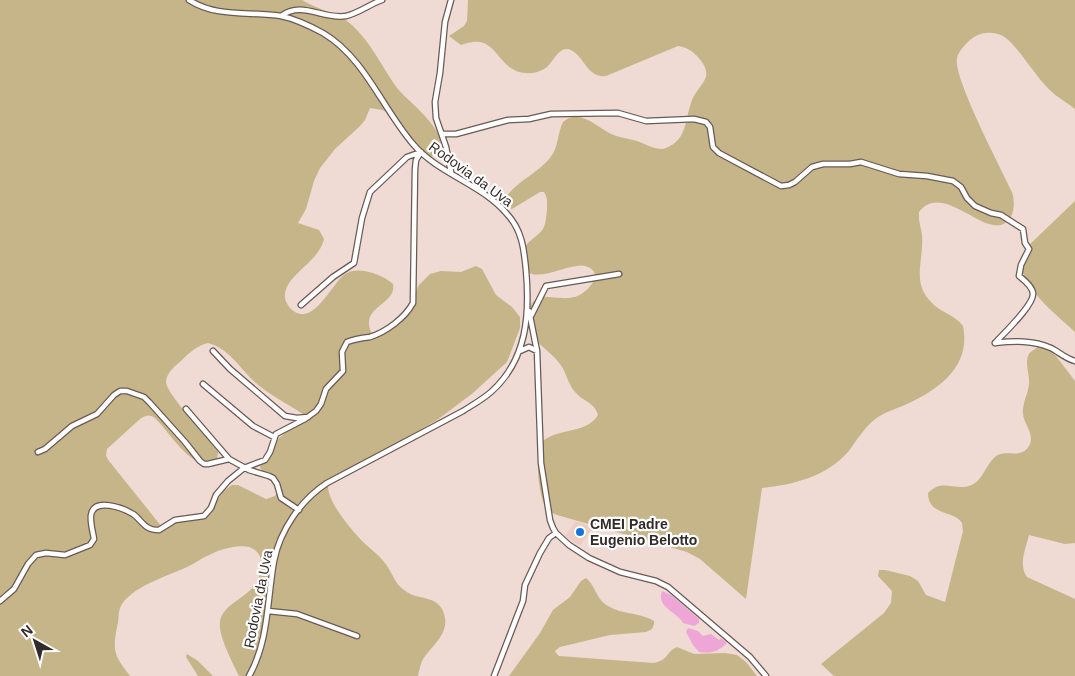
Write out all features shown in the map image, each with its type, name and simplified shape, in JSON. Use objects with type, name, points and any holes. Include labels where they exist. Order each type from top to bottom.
[{"type":"street","name":"Rodovia da Uva","points":[[189,0],[199,6],[217,11],[280,16],[299,21],[328,37],[356,62],[408,137],[421,152],[496,203],[513,221],[519,232],[523,247],[528,306],[525,333],[520,351],[505,376],[483,398],[454,416],[334,478],[317,490],[298,510],[282,538],[274,559],[261,650],[249,676]]},
{"type":"street","points":[[280,16],[294,8],[311,8],[330,15],[346,16],[382,0]]},
{"type":"street","points":[[451,0],[446,22],[435,102],[436,118],[446,147],[451,172]]},
{"type":"street","points":[[442,134],[456,134],[508,120],[529,119],[551,114],[618,113],[646,121],[694,119],[706,122],[710,127],[713,147],[718,153],[781,186],[795,182],[812,167],[823,164],[861,162],[899,174],[927,176],[953,181],[961,187],[967,198],[975,206],[1001,215],[1023,229],[1028,249],[1021,265],[1019,276],[1032,288],[1033,294],[1029,305],[996,343],[1016,340],[1033,343],[1049,347],[1075,361]]},
{"type":"street","points":[[301,305],[332,277],[354,263],[362,218],[370,192],[407,157],[421,152]]},
{"type":"street","points":[[0,601],[14,589],[28,564],[36,555],[46,553],[65,556],[90,545],[94,539],[91,516],[95,508],[104,506],[124,510],[132,514],[149,529],[159,530],[175,520],[204,516],[211,508],[221,487],[244,468],[265,460],[270,452],[274,437],[279,432],[309,417],[319,408],[326,390],[343,371],[342,352],[347,342],[372,336],[385,330],[400,318],[413,303],[415,169],[416,160],[421,152]]},
{"type":"street","points":[[531,316],[546,286],[619,274]]},
{"type":"street","points":[[528,306],[537,351],[541,463],[550,520],[556,533],[569,545],[589,558],[620,572],[656,581],[668,587],[750,657],[766,676]]},
{"type":"street","points":[[520,351],[529,347],[537,351]]},
{"type":"street","points":[[213,351],[230,369],[285,416],[309,417]]},
{"type":"street","points":[[203,384],[253,426],[274,437]]},
{"type":"street","points":[[38,452],[45,449],[72,426],[97,414],[120,391],[127,391],[144,397],[204,464],[229,459]]},
{"type":"street","points":[[186,408],[229,459],[244,468],[273,478],[281,498],[298,510]]},
{"type":"street","points":[[494,676],[523,601],[525,585],[540,553],[550,538],[556,533]]},
{"type":"street","points":[[268,611],[298,614],[357,636]]},
{"type":"shaded area","points":[[0,0],[302,0],[342,18],[360,33],[397,88],[427,118],[439,136],[441,144],[434,156],[421,155],[414,151],[391,115],[383,110],[370,108],[365,120],[335,149],[320,168],[314,181],[306,209],[298,223],[319,230],[324,239],[316,254],[291,280],[287,287],[285,300],[290,308],[298,314],[307,314],[322,302],[341,277],[352,271],[365,271],[393,284],[393,291],[390,297],[370,316],[371,332],[383,332],[406,312],[419,285],[430,274],[441,271],[461,272],[476,266],[482,269],[496,295],[512,307],[520,317],[520,328],[507,362],[473,393],[437,420],[338,477],[328,486],[332,500],[341,515],[362,541],[382,559],[401,587],[410,594],[434,601],[443,610],[445,624],[441,636],[422,661],[418,676],[239,676],[221,635],[220,622],[228,608],[255,585],[259,577],[261,563],[257,552],[252,548],[240,546],[225,548],[212,553],[190,566],[140,588],[125,601],[119,610],[115,648],[118,658],[130,676],[0,676]],"holes":[[[208,343],[229,355],[262,388],[309,418],[273,444],[263,459],[260,467],[276,488],[275,496],[266,499],[238,485],[232,485],[223,491],[210,512],[196,518],[175,520],[162,527],[109,461],[106,456],[107,449],[140,419],[149,416],[155,418],[183,450],[196,461],[203,464],[217,460],[218,452],[215,446],[172,395],[166,381],[172,369],[194,349]]]},
{"type":"shaded area","points":[[468,0],[1075,0],[1075,109],[1048,89],[1013,45],[999,34],[988,33],[974,37],[960,52],[957,58],[962,84],[1012,192],[1014,205],[1008,221],[997,225],[981,221],[944,203],[935,202],[926,205],[919,212],[922,235],[920,281],[922,289],[934,305],[963,326],[964,340],[958,364],[951,374],[932,390],[905,405],[885,413],[873,421],[848,452],[830,467],[797,482],[762,488],[746,599],[700,559],[687,552],[557,515],[547,509],[541,496],[538,476],[538,457],[541,443],[547,438],[586,426],[598,415],[592,405],[574,391],[555,358],[533,337],[527,323],[527,315],[531,304],[540,297],[574,297],[584,292],[593,283],[595,278],[591,269],[585,266],[537,275],[529,273],[524,267],[522,256],[527,244],[544,227],[547,210],[546,196],[544,192],[540,192],[512,209],[505,207],[504,200],[514,188],[550,158],[555,149],[563,122],[571,117],[586,119],[611,134],[654,148],[662,149],[673,144],[682,135],[691,103],[704,80],[706,70],[697,56],[690,50],[678,46],[606,76],[594,74],[576,53],[567,49],[560,51],[543,70],[532,73],[518,72],[506,64],[486,44],[475,42],[461,45],[449,36],[464,26],[467,21]]},
{"type":"shaded area","points":[[1075,201],[1075,332],[1032,290],[1026,280],[1020,259],[1026,248]]},
{"type":"shaded area","points":[[1038,347],[1047,348],[1056,356],[1075,381],[1075,543],[1065,544],[1029,535],[1023,567],[1027,577],[1075,599],[1075,676],[834,676],[821,664],[884,613],[891,603],[892,591],[878,576],[879,570],[910,576],[918,581],[926,595],[945,602],[963,531],[962,523],[953,516],[932,506],[928,493],[941,486],[970,486],[979,479],[996,456],[1005,453],[1019,453],[1027,449],[1031,436],[1023,410],[1029,384],[1027,361],[1030,353]]},
{"type":"shaded area","name":"CMEI Padre Eugenio Belotto","points":[[576,521],[594,527],[580,546],[565,536]]},
{"type":"shaded area","points":[[586,578],[600,599],[608,606],[619,611],[649,618],[654,621],[654,624],[652,629],[646,632],[610,635],[560,647],[555,651],[559,656],[653,663],[665,658],[677,647],[694,654],[725,653],[737,655],[746,662],[757,676],[509,676],[540,633],[553,610],[570,597],[581,581]]},
{"type":"shaded area","points":[[662,591],[671,595],[699,619],[699,623],[694,626],[683,623],[662,602]]},
{"type":"shaded area","points":[[688,628],[698,631],[703,636],[711,634],[727,643],[715,651],[708,653],[699,652],[686,632]]},
{"type":"shaded area","points":[[187,654],[198,661],[213,676],[198,676],[186,657]]},
{"type":"place","name":"CMEI Padre Eugenio Belotto","points":[[580,532]]}]
